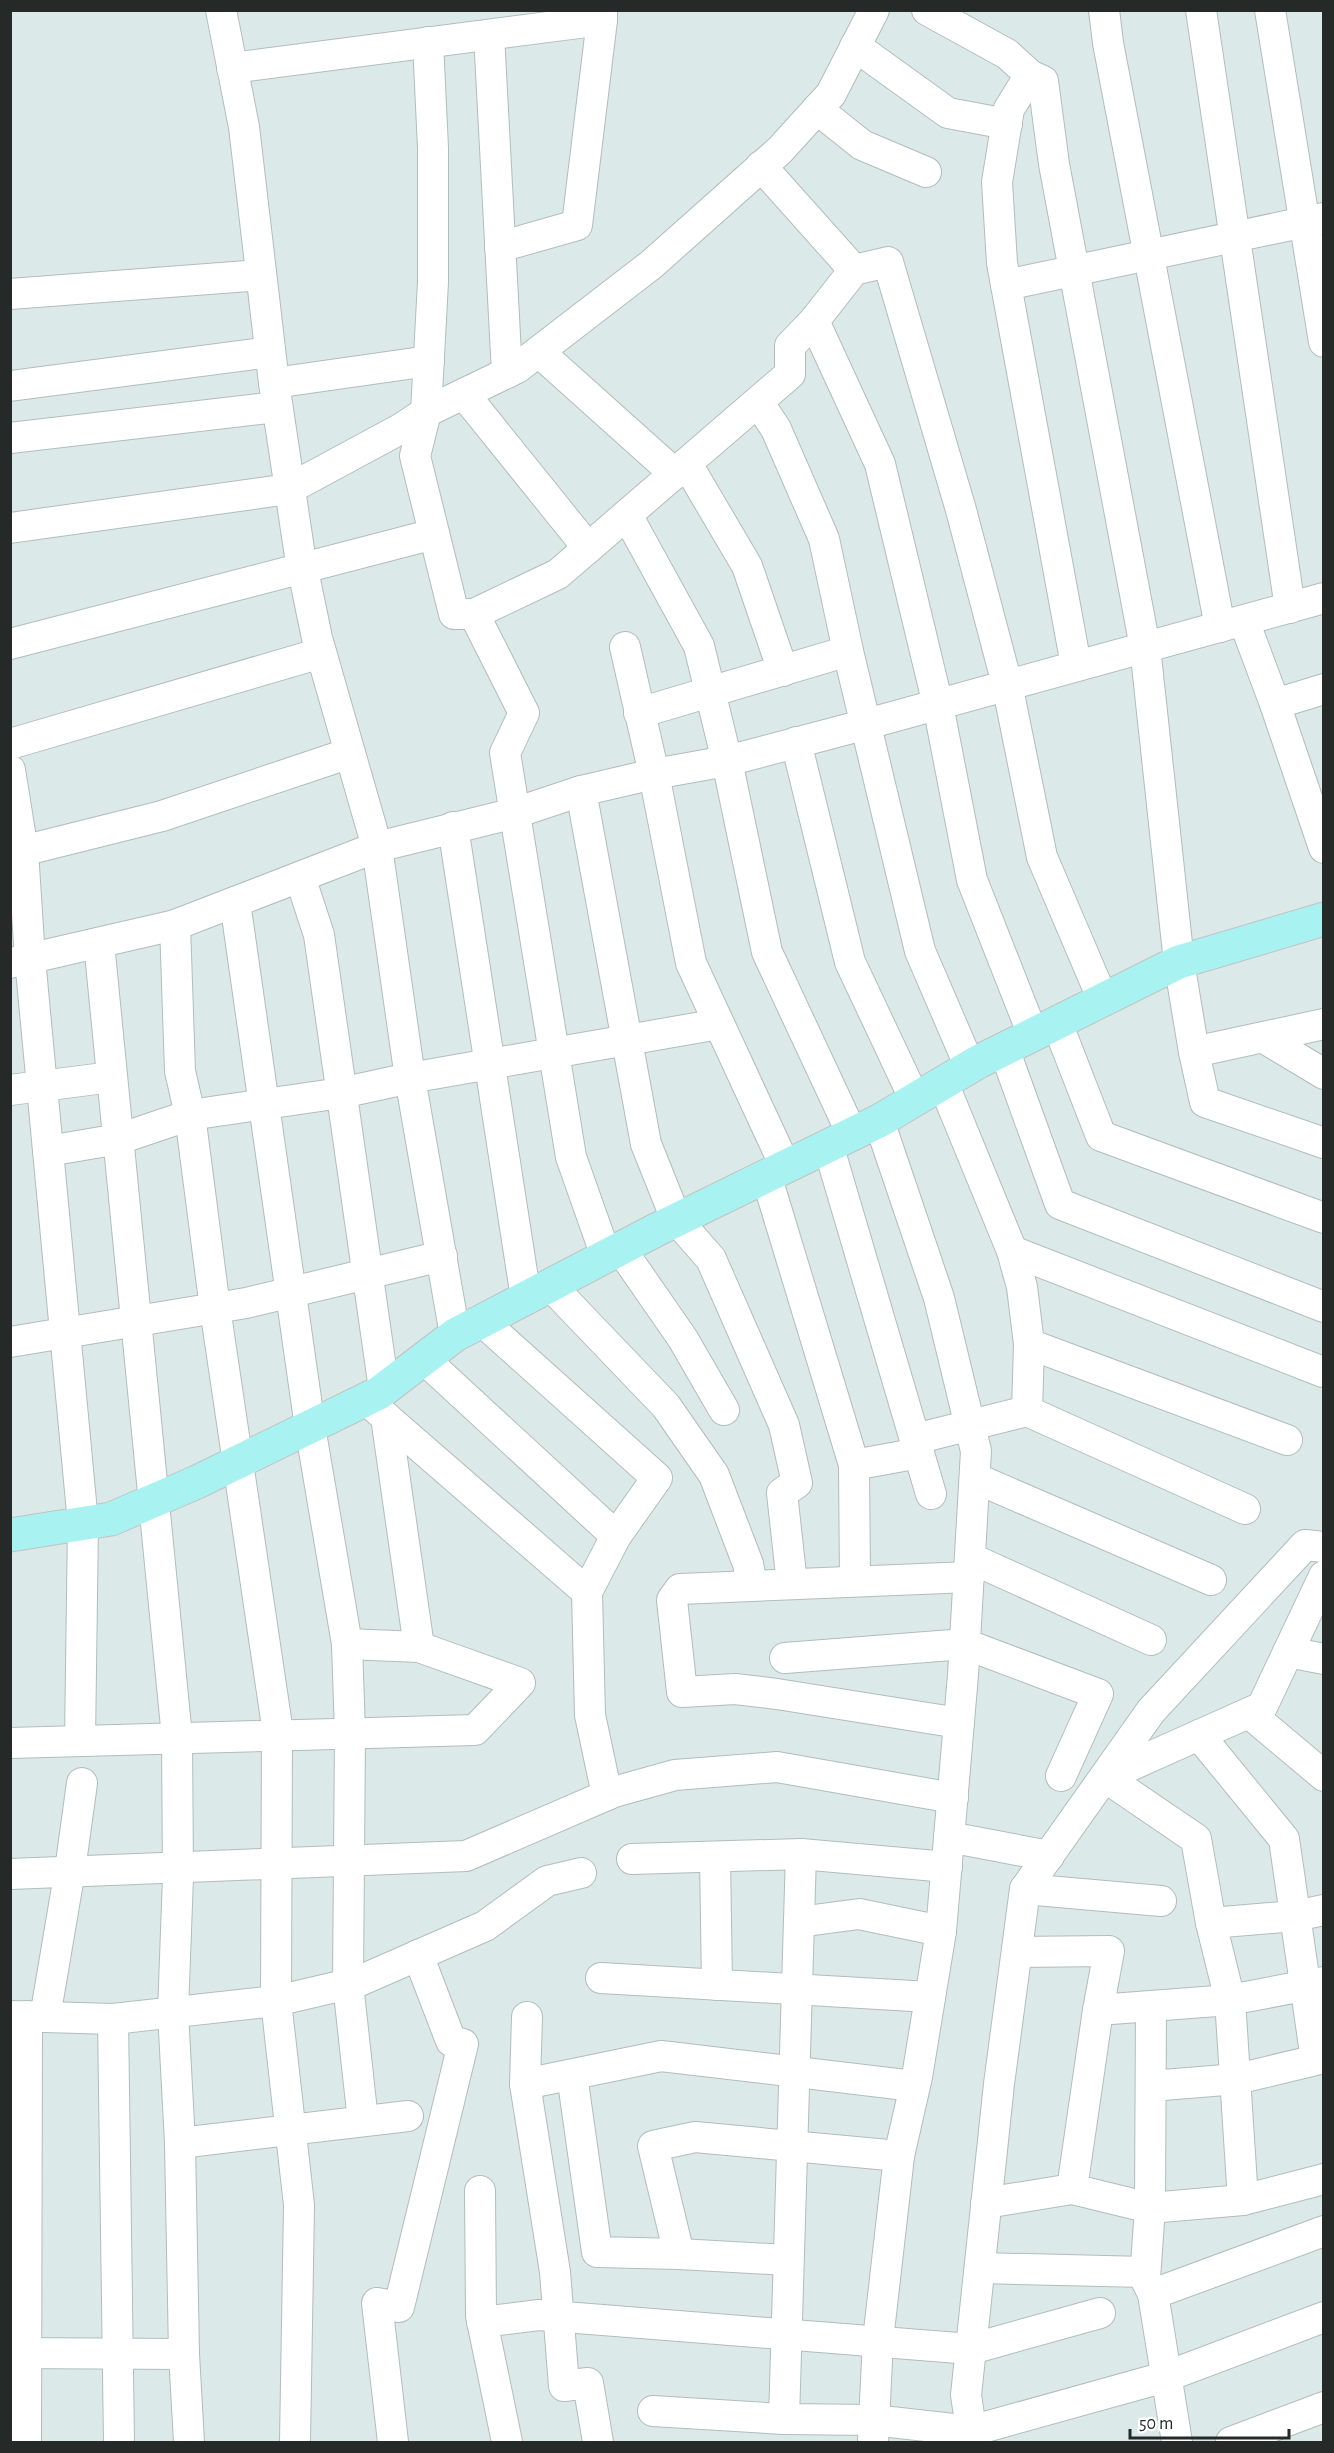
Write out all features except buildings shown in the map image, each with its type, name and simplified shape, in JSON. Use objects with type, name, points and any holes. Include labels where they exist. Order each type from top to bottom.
[{"type":"main road","points":[[10,1535],[111,1519],[310,1427],[378,1402],[424,1359],[469,1328],[676,1219],[853,1133],[1005,1049],[1179,962],[1323,919]]},
{"type":"street","points":[[221,10],[244,127],[275,395],[302,567],[321,653],[377,847],[411,1078],[442,1256],[469,1328],[657,1478],[616,1536],[587,1592],[590,1715],[608,1795]]},
{"type":"street","points":[[10,528],[290,489],[402,428],[426,412],[507,373],[538,352],[652,264],[762,166],[831,94],[874,10]]},
{"type":"street","points":[[927,10],[1007,54],[1030,75],[1043,81],[1054,164],[1145,647],[1179,962],[1205,1102],[1323,1143]]},
{"type":"street","points":[[1104,10],[1108,43],[1148,255],[1232,624],[1275,704],[1323,848]]},
{"type":"street","points":[[1200,10],[1290,608]]},
{"type":"street","points":[[1270,10],[1314,220],[1323,342]]},
{"type":"street","points":[[232,68],[489,35],[602,15],[577,225],[500,247]]},
{"type":"street","points":[[489,35],[507,373]]},
{"type":"street","points":[[428,42],[433,148],[433,282],[426,412],[415,456],[454,614],[474,614],[558,574],[790,374],[790,346],[814,321],[854,270],[888,262],[961,510],[1007,684],[1042,857],[1103,1000]]},
{"type":"street","points":[[855,46],[948,113],[1007,124]]},
{"type":"street","points":[[1030,75],[1009,109],[998,182],[1002,263],[1076,665]]},
{"type":"street","points":[[817,109],[862,145],[926,172]]},
{"type":"street","points":[[762,166],[854,270]]},
{"type":"street","points":[[1006,285],[1314,220]]},
{"type":"street","points":[[10,294],[261,274]]},
{"type":"street","points":[[814,321],[880,464],[938,705],[972,880],[1045,1029],[1101,1136],[1323,1218]]},
{"type":"street","points":[[10,386],[270,352]]},
{"type":"street","points":[[538,352],[681,469],[747,566],[783,671]]},
{"type":"street","points":[[10,438],[275,395],[429,361]]},
{"type":"street","points":[[464,394],[588,548]]},
{"type":"street","points":[[759,403],[776,429],[824,538],[848,651],[920,951],[1022,1287],[1029,1344],[1027,1411]]},
{"type":"street","points":[[627,515],[699,646],[727,761],[767,952],[853,1133],[939,1298],[976,1451],[965,1644],[941,1931],[914,2086],[899,2156],[878,2340],[873,2431]]},
{"type":"street","points":[[10,644],[434,534]]},
{"type":"street","points":[[20,961],[176,925],[377,847],[515,813],[581,791],[654,774],[727,761],[1323,598]]},
{"type":"street","points":[[474,614],[525,713],[505,753],[571,1156],[613,1252],[683,1339],[724,1410]]},
{"type":"street","points":[[625,647],[654,774],[691,963],[719,1024],[775,1171],[854,1465],[855,1581]]},
{"type":"street","points":[[639,713],[848,651]]},
{"type":"street","points":[[10,744],[321,653]]},
{"type":"street","points":[[1275,704],[1323,689]]},
{"type":"street","points":[[796,742],[850,962],[915,1100]]},
{"type":"street","points":[[17,852],[162,816],[350,753]]},
{"type":"street","points":[[10,770],[17,852],[20,961],[42,1086],[83,1524],[80,1741]]},
{"type":"street","points":[[581,791],[646,1144],[676,1219],[711,1259],[784,1425],[797,1483],[782,1493],[792,1584]]},
{"type":"street","points":[[453,827],[490,1064],[538,1291],[666,1406],[714,1475],[748,1564],[752,1585]]},
{"type":"street","points":[[300,877],[319,935],[368,1274],[378,1402],[419,1647]]},
{"type":"street","points":[[235,902],[310,1427],[347,1644],[350,1733],[348,1984],[363,2121]]},
{"type":"street","points":[[176,925],[180,1071],[190,1115],[215,1308],[277,1735],[276,2001],[299,2205],[295,2442]]},
{"type":"street","points":[[99,943],[177,1737],[178,1867],[173,2012],[180,2143],[184,2354],[189,2442]]},
{"type":"street","points":[[48,1151],[119,1138],[190,1115],[342,1093],[411,1078],[719,1024]]},
{"type":"street","points":[[1194,1052],[1323,1024]]},
{"type":"street","points":[[1264,1038],[1323,1074]]},
{"type":"street","points":[[1005,1049],[1060,1204],[1323,1307]]},
{"type":"street","points":[[10,1090],[112,1077]]},
{"type":"street","points":[[853,1133],[917,1446],[931,1494]]},
{"type":"street","points":[[1012,1251],[1323,1372]]},
{"type":"street","points":[[10,1342],[215,1308],[442,1256]]},
{"type":"street","points":[[1029,1344],[1287,1440]]},
{"type":"street","points":[[424,1359],[616,1536]]},
{"type":"street","points":[[378,1402],[587,1592]]},
{"type":"street","points":[[854,1465],[917,1446],[970,1425],[1027,1411],[1245,1509]]},
{"type":"street","points":[[975,1478],[1211,1580]]},
{"type":"street","points":[[972,2437],[966,2396],[999,2084],[1025,1889],[1151,1712],[1305,1545],[1323,1547]]},
{"type":"street","points":[[959,1724],[766,1692],[735,1689],[682,1692],[672,1600],[680,1589],[855,1581],[969,1567],[1151,1640]]},
{"type":"street","points":[[1105,1777],[1262,1707],[1323,1576]]},
{"type":"street","points":[[10,1743],[475,1730],[520,1683],[419,1647],[347,1644]]},
{"type":"street","points":[[785,1658],[965,1644],[1098,1694],[1061,1776]]},
{"type":"street","points":[[1288,1652],[1323,1659]]},
{"type":"street","points":[[1249,1713],[1323,1776]]},
{"type":"street","points":[[1151,2086],[1237,2079],[1316,2060],[1309,1913],[1284,1839],[1199,1735]]},
{"type":"street","points":[[10,1874],[466,1856],[608,1795],[675,1775],[777,1767],[953,1798]]},
{"type":"street","points":[[1105,1777],[1196,1839],[1210,1923],[1230,2000],[1244,2200]]},
{"type":"street","points":[[26,2442],[19,2353],[28,2016],[70,1870],[82,1783]]},
{"type":"street","points":[[950,1837],[1049,1856]]},
{"type":"street","points":[[632,1859],[801,1854],[947,1868]]},
{"type":"street","points":[[784,2419],[801,1854]]},
{"type":"street","points":[[715,1857],[717,1985]]},
{"type":"street","points":[[28,2016],[113,2019],[276,2001],[348,1984],[485,1926],[547,1881],[582,1873]]},
{"type":"street","points":[[1025,1889],[1161,1901]]},
{"type":"street","points":[[1210,1923],[1309,1913]]},
{"type":"street","points":[[799,1922],[859,1914],[941,1931]]},
{"type":"street","points":[[1017,1952],[1109,1951],[1098,2010],[1072,2189]]},
{"type":"street","points":[[386,2442],[377,2303],[399,2307],[463,2043],[450,2041],[418,1955]]},
{"type":"street","points":[[601,1978],[930,1997]]},
{"type":"street","points":[[1098,2010],[1151,2008],[1230,2000],[1314,1984]]},
{"type":"street","points":[[1151,2008],[1149,2283],[1177,2442]]},
{"type":"street","points":[[527,2017],[525,2084],[555,2272],[564,2386],[588,2384],[598,2442]]},
{"type":"street","points":[[113,2019],[119,2442]]},
{"type":"street","points":[[525,2084],[661,2056],[914,2086]]},
{"type":"street","points":[[572,2075],[597,2252],[789,2260]]},
{"type":"street","points":[[180,2143],[408,2116]]},
{"type":"street","points":[[679,2254],[652,2146],[695,2137],[899,2156]]},
{"type":"street","points":[[986,2203],[1072,2189],[1150,2208],[1244,2200],[1323,2179]]},
{"type":"street","points":[[480,2191],[482,2322],[507,2442]]},
{"type":"street","points":[[980,2268],[1149,2283],[1323,2231]]},
{"type":"street","points":[[482,2322],[539,2315],[971,2349],[1100,2313]]},
{"type":"street","points":[[653,2411],[784,2419],[873,2431],[972,2437],[1166,2377],[1323,2317]]},
{"type":"street","points":[[19,2353],[184,2354]]},
{"type":"street","points":[[1231,2442],[1323,2407]]}]
